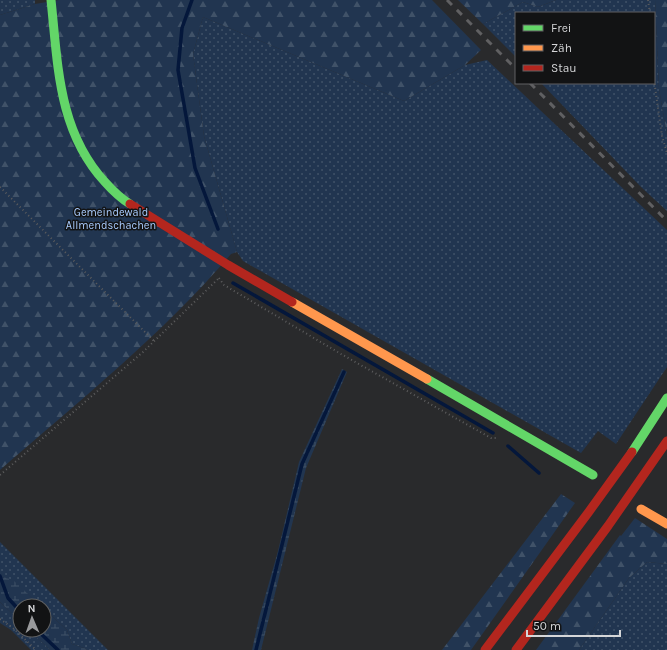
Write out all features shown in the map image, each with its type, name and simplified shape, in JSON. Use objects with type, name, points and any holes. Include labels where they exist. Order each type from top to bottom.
[{"type":"main road","points":[[51,0],[60,81],[67,115],[78,142],[96,172],[120,198],[228,265],[593,475]]},
{"type":"main road","points":[[485,650],[630,455],[667,398]]},
{"type":"main road","points":[[516,650],[608,526],[667,441]]},
{"type":"main road","points":[[641,509],[667,524]]},
{"type":"path","points":[[648,0],[650,12]]},
{"type":"path","points":[[655,84],[662,136],[667,153]]},
{"type":"path","points":[[0,187],[154,341]]},
{"type":"path","points":[[0,475],[154,341],[219,279],[224,285],[341,354],[491,438],[498,438]]},
{"type":"path","points":[[0,619],[13,628],[36,650]]},
{"type":"green space","points":[[0,0],[35,0],[35,4],[0,15]]},
{"type":"green space","name":"Gemeindewald Allmendschachen","points":[[59,0],[432,0],[481,50],[465,65],[404,101],[203,17],[193,54],[204,136],[237,252],[231,254],[177,312],[120,366],[0,470],[0,15],[35,4]]},
{"type":"green space","points":[[458,0],[556,0],[538,7],[523,2],[483,24]]},
{"type":"green space","points":[[556,0],[655,0],[659,89],[667,135],[667,211],[641,187],[542,84],[655,84],[655,12],[515,12],[515,56],[483,24],[523,2],[538,7]]},
{"type":"green space","points":[[655,0],[667,0],[667,135],[659,89]]},
{"type":"green space","points":[[203,17],[404,101],[465,65],[487,60],[667,230],[667,367],[616,444],[598,431],[581,453],[243,261],[237,252],[204,136],[193,54]]},
{"type":"green space","points":[[342,369],[347,372],[306,468],[261,650],[252,650],[259,618],[278,551],[299,462]]},
{"type":"green space","points":[[561,494],[575,503],[471,650],[442,650]]},
{"type":"green space","points":[[635,518],[667,539],[667,564],[647,562],[629,578],[579,650],[536,650],[620,535],[621,536]]},
{"type":"green space","points":[[0,542],[108,650],[87,650],[72,644],[67,630],[52,616],[52,598],[32,598],[13,581],[0,576]]},
{"type":"green space","points":[[647,562],[667,564],[667,650],[579,650],[629,578]]},
{"type":"green space","points":[[0,576],[13,580],[32,598],[12,598],[12,613],[0,602]]},
{"type":"green space","points":[[0,602],[12,613],[12,631],[0,623]]},
{"type":"green space","points":[[52,616],[67,630],[72,644],[87,650],[50,650],[37,638],[52,638]]},
{"type":"green space","points":[[19,638],[37,638],[50,650],[31,650]]},
{"type":"waterway","points":[[192,0],[182,28],[178,70],[195,168],[218,229]]},
{"type":"waterway","points":[[233,283],[493,433]]},
{"type":"waterway","points":[[256,650],[302,464],[344,372]]},
{"type":"waterway","points":[[508,446],[539,473]]},
{"type":"waterway","points":[[0,576],[8,598],[12,602]]},
{"type":"waterway","points":[[45,638],[58,650]]},
{"type":"railway","points":[[447,0],[515,68]]},
{"type":"railway","points":[[531,84],[667,221]]},
{"type":"traffic: fast","points":[[51,0],[59,73],[69,119],[89,162],[105,182],[120,197],[130,204]]},
{"type":"traffic: fast","points":[[427,379],[593,475]]},
{"type":"traffic: fast","points":[[632,452],[667,398]]},
{"type":"traffic: slow","points":[[292,302],[427,379]]},
{"type":"traffic: slow","points":[[641,509],[667,524]]},
{"type":"traffic: jam","points":[[130,204],[228,265],[292,302]]},
{"type":"traffic: jam","points":[[516,650],[608,526],[667,441]]},
{"type":"traffic: jam","points":[[485,650],[632,452]]}]
